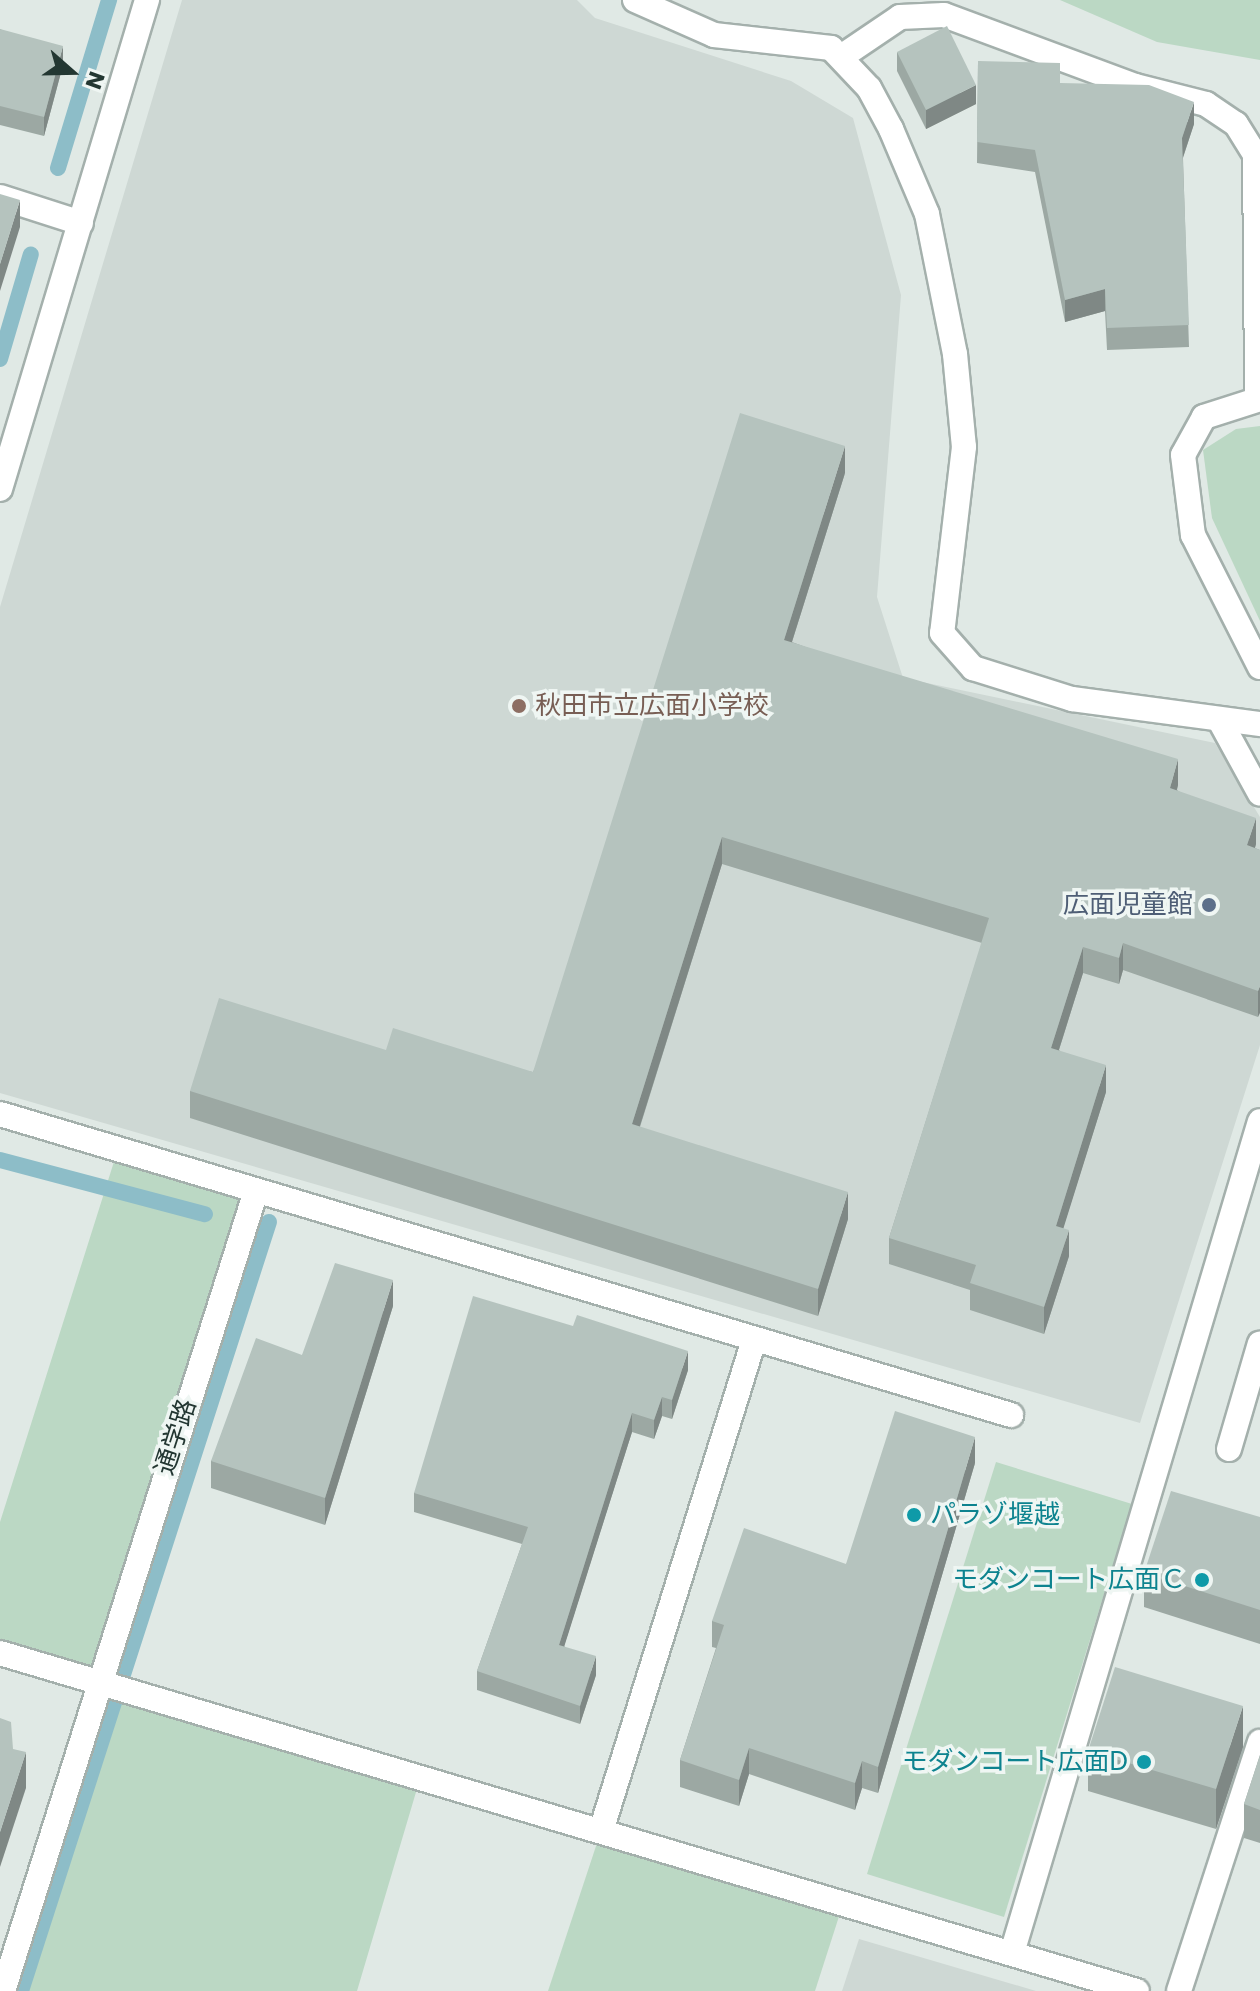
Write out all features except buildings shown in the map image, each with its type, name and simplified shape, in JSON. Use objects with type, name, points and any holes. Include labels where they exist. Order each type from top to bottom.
[{"type":"street","points":[[0,489],[147,0]]},
{"type":"street","points":[[635,0],[714,35],[831,48],[869,88],[927,214],[952,340],[964,447],[942,633],[973,668],[1072,699],[1260,724]]},
{"type":"street","points":[[841,57],[900,17],[944,15],[1135,86],[1206,104],[1236,124],[1255,155],[1259,399],[1204,417],[1183,455],[1193,535],[1260,667]]},
{"type":"street","points":[[0,197],[81,223]]},
{"type":"street","points":[[1219,719],[1260,794]]},
{"type":"street","points":[[0,1114],[753,1343],[1011,1415]]},
{"type":"street","points":[[1012,1953],[1260,1121]]},
{"type":"street","name":"通学路","points":[[3,1991],[256,1191]]},
{"type":"street","points":[[601,1831],[753,1343]]},
{"type":"street","points":[[1229,1449],[1260,1343]]},
{"type":"street","points":[[0,1653],[1137,1991]]},
{"type":"street","points":[[1179,1991],[1260,1742]]},
{"type":"shaded area","name":"秋田市立広面小学校","points":[[182,0],[577,0],[595,18],[791,81],[853,118],[901,295],[877,597],[903,678],[1215,743],[1260,817],[1260,1045],[1140,1423],[0,1093],[0,607]]},
{"type":"shaded area","points":[[859,1939],[1036,1991],[842,1991]]},
{"type":"green space","points":[[1060,0],[1260,0],[1260,60],[1157,42]]},
{"type":"green space","points":[[1260,426],[1260,621],[1212,518],[1203,450],[1236,429]]},
{"type":"green space","points":[[118,1149],[268,1195],[97,1682],[419,1782],[357,1991],[14,1991],[96,1682],[0,1653],[0,1522]]},
{"type":"green space","points":[[996,1462],[1132,1504],[1004,1917],[867,1874]]},
{"type":"green space","points":[[601,1831],[843,1904],[815,1991],[548,1991]]},
{"type":"waterway","points":[[58,168],[109,0]]},
{"type":"waterway","points":[[0,359],[31,254]]},
{"type":"waterway","points":[[0,1160],[205,1214]]},
{"type":"waterway","points":[[21,1991],[269,1222]]},
{"type":"place","name":"秋田市立広面小学校","points":[[519,706]]},
{"type":"place","name":"広面児童館","points":[[1209,905]]},
{"type":"place","name":"パラゾ堰越","points":[[914,1515]]},
{"type":"place","name":"モダンコート広面Ｃ","points":[[1202,1580]]},
{"type":"place","name":"モダンコート広面D","points":[[1144,1762]]}]
